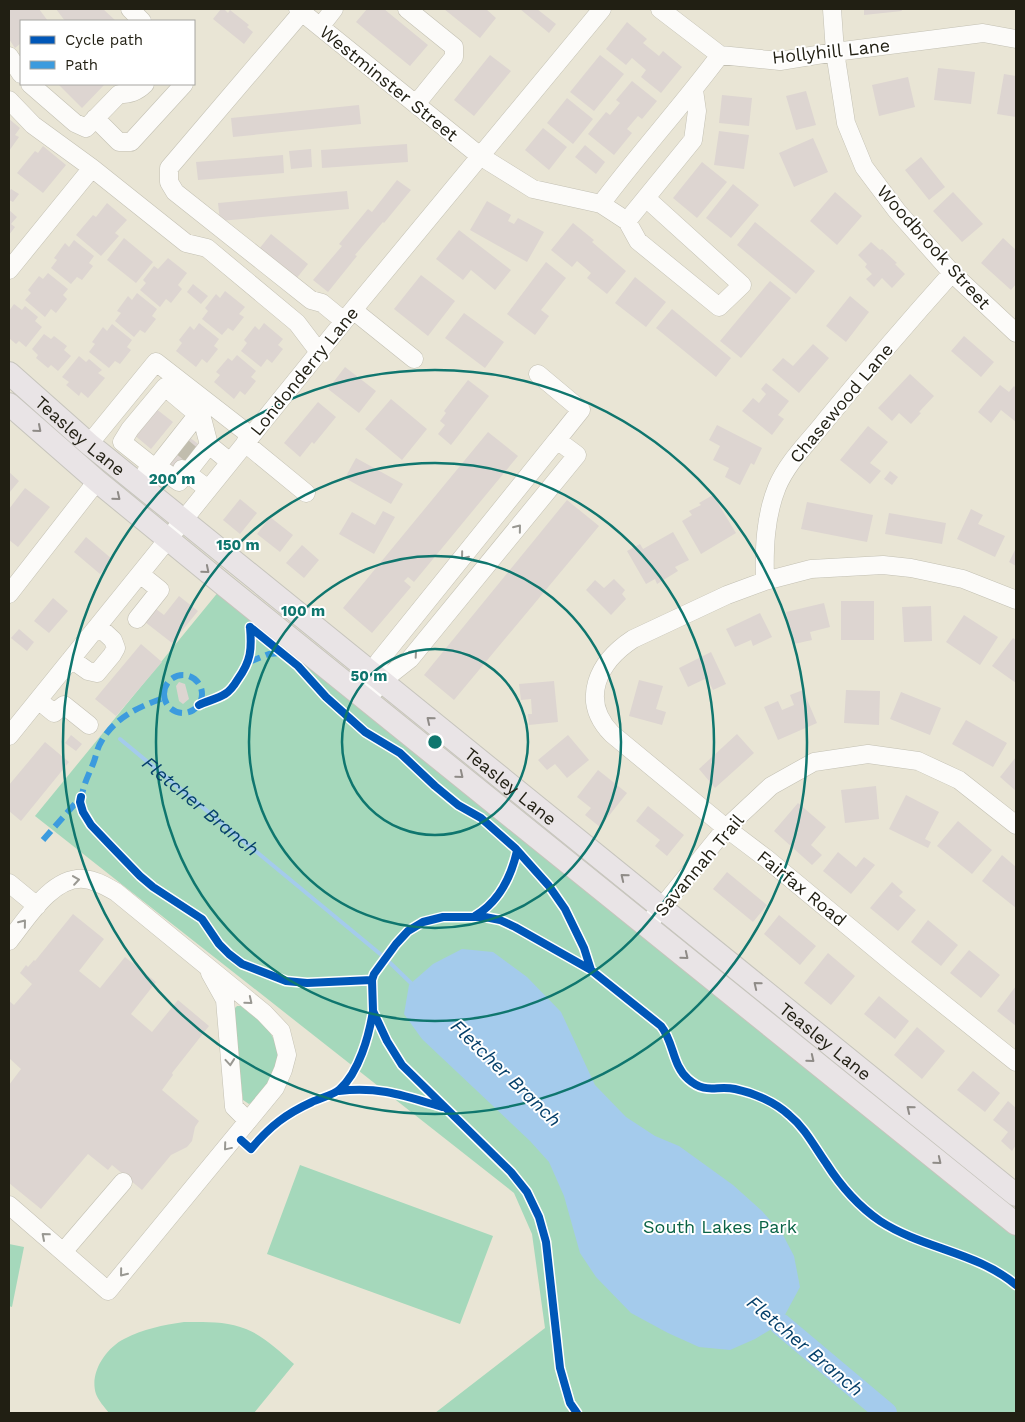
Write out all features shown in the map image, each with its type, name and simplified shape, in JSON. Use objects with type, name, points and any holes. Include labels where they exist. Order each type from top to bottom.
[{"type":"main road","name":"Teasley Lane","points":[[9,373],[90,444],[173,461],[183,520],[1016,1195]]},
{"type":"main road","name":"Teasley Lane","points":[[9,404],[97,481],[1016,1224]]},
{"type":"street","points":[[130,9],[141,20]]},
{"type":"street","points":[[320,27],[334,9]]},
{"type":"street","points":[[407,9],[454,47],[454,57],[416,104]]},
{"type":"street","name":"Londonderry Lane","points":[[9,736],[349,316],[602,9]]},
{"type":"street","points":[[646,198],[742,285],[719,306],[638,241],[627,221],[601,204],[694,90],[720,55],[660,9]]},
{"type":"street","name":"Woodbrook Street","points":[[832,9],[835,52],[846,123],[864,167],[897,210],[952,273],[1016,333]]},
{"type":"street","points":[[300,11],[169,168],[169,182],[175,192],[311,300],[322,303],[349,316],[414,359]]},
{"type":"street","name":"Westminster Street","points":[[300,11],[480,156],[533,189],[601,204]]},
{"type":"street","name":"Hollyhill Lane","points":[[720,55],[780,61],[983,33],[1016,40]]},
{"type":"street","points":[[9,56],[20,72]]},
{"type":"street","points":[[31,85],[75,123],[86,128],[119,94],[130,94],[139,90],[144,85]]},
{"type":"street","points":[[95,118],[119,142],[131,142],[183,85]]},
{"type":"street","points":[[627,221],[693,140],[697,112],[694,90]]},
{"type":"street","points":[[9,100],[33,125],[92,168],[186,243],[207,248],[297,324],[320,352]]},
{"type":"street","points":[[9,270],[92,168]]},
{"type":"street","name":"Chasewood Lane","points":[[765,581],[764,545],[770,509],[778,486],[788,466],[804,444],[816,433],[863,375],[952,273]]},
{"type":"street","points":[[90,444],[156,362],[248,440],[306,493]]},
{"type":"street","points":[[378,677],[380,661],[581,410],[538,374]]},
{"type":"street","points":[[208,490],[173,461],[122,442],[130,429],[165,387],[202,418],[209,445],[230,462]]},
{"type":"street","points":[[173,461],[198,414]]},
{"type":"street","points":[[363,696],[378,677],[410,659],[577,456],[557,440]]},
{"type":"street","points":[[173,461],[209,445]]},
{"type":"street","points":[[9,594],[97,481]]},
{"type":"street","points":[[765,581],[811,570],[892,566],[963,579],[1016,600]]},
{"type":"street","points":[[137,619],[160,590],[140,574]]},
{"type":"street","name":"Fairfax Road","points":[[765,581],[727,595],[633,639],[621,647],[609,658],[597,680],[594,697],[602,723],[612,734],[726,828],[767,859],[1016,1062]]},
{"type":"street","points":[[71,659],[88,671],[97,672],[112,655],[116,648],[113,640],[98,626]]},
{"type":"street","points":[[38,700],[54,713],[64,705],[89,725]]},
{"type":"street","name":"Savannah Trail","points":[[647,926],[726,828],[771,786],[814,762],[868,754],[918,761],[958,780],[1016,825]]},
{"type":"street","points":[[9,941],[51,890],[62,883],[82,879],[97,882],[116,892],[264,1013],[281,1031],[286,1055],[283,1070],[275,1088],[108,1291],[9,1205]]},
{"type":"street","points":[[9,883],[37,906]]},
{"type":"street","points":[[207,966],[225,1000],[234,1107],[248,1121]]},
{"type":"street","points":[[64,1252],[123,1182]]},
{"type":"green space","name":"South Lakes Park","points":[[224,585],[1016,1224],[1016,1413],[435,1413],[545,1328],[532,1234],[514,1193],[35,816]]},
{"type":"green space","points":[[237,1006],[241,1006],[266,1028],[276,1046],[277,1055],[274,1072],[258,1095],[249,1104],[243,1100],[233,1010]]},
{"type":"green space","points":[[300,1165],[493,1236],[460,1324],[267,1254]]},
{"type":"green space","points":[[9,1244],[24,1247],[12,1307],[9,1306]]},
{"type":"green space","points":[[184,1322],[223,1323],[239,1326],[265,1340],[294,1364],[254,1413],[109,1413],[97,1396],[94,1386],[97,1370],[105,1355],[117,1343],[138,1333]]},
{"type":"water","points":[[462,949],[493,952],[527,977],[561,1012],[595,1085],[626,1117],[655,1136],[679,1146],[733,1185],[762,1211],[783,1235],[794,1256],[800,1287],[780,1324],[755,1339],[730,1350],[699,1347],[631,1313],[596,1277],[580,1253],[564,1196],[549,1162],[530,1141],[422,1039],[404,1014],[409,985],[433,964]]},
{"type":"building","points":[[9,9],[39,9],[47,20],[20,20],[20,44],[15,48],[9,39]]},
{"type":"building","points":[[56,9],[103,9],[115,20],[64,20]]},
{"type":"building","points":[[221,9],[228,13],[230,10],[249,25],[247,27],[253,32],[244,44],[213,19]]},
{"type":"building","points":[[367,9],[384,9],[428,45],[410,66],[356,22]]},
{"type":"building","points":[[444,9],[486,9],[496,18],[480,38]]},
{"type":"building","points":[[520,9],[537,9],[556,24],[549,33]]},
{"type":"building","points":[[864,9],[901,9],[902,11],[864,15]]},
{"type":"building","points":[[627,22],[647,39],[643,43],[659,56],[663,51],[682,67],[661,93],[641,77],[646,70],[632,58],[626,65],[606,49]]},
{"type":"building","points":[[490,55],[511,71],[474,116],[454,100]]},
{"type":"building","points":[[600,55],[624,74],[594,111],[570,92]]},
{"type":"building","points":[[938,68],[975,72],[971,104],[934,100]]},
{"type":"building","points":[[1004,74],[1016,76],[1016,117],[997,114]]},
{"type":"building","points":[[908,77],[915,107],[879,116],[872,85]]},
{"type":"building","points":[[632,81],[657,101],[642,119],[638,116],[627,129],[632,133],[614,155],[588,134],[606,112],[610,115],[620,103],[616,100]]},
{"type":"building","points":[[59,85],[104,85],[82,108]]},
{"type":"building","points":[[806,91],[816,125],[796,130],[786,96]]},
{"type":"building","points":[[722,95],[752,98],[749,126],[719,123]]},
{"type":"building","points":[[567,98],[593,119],[573,144],[547,123]]},
{"type":"building","points":[[359,105],[361,124],[233,137],[231,118]]},
{"type":"building","points":[[9,119],[20,128],[15,135],[19,137],[9,151]]},
{"type":"building","points":[[543,128],[567,147],[549,170],[525,150]]},
{"type":"building","points":[[719,131],[749,135],[744,169],[714,165]]},
{"type":"building","points":[[813,138],[828,172],[794,187],[779,153]]},
{"type":"building","points":[[407,144],[408,162],[322,168],[321,150]]},
{"type":"building","points":[[585,145],[605,162],[596,174],[575,157]]},
{"type":"building","points":[[43,146],[66,165],[43,193],[17,173],[35,151],[38,153]]},
{"type":"building","points":[[311,149],[312,167],[291,169],[289,151]]},
{"type":"building","points":[[283,155],[284,173],[198,180],[196,162]]},
{"type":"building","points":[[921,157],[945,187],[929,200],[905,170]]},
{"type":"building","points":[[702,162],[727,182],[697,218],[673,198]]},
{"type":"building","points":[[397,180],[411,190],[355,255],[357,256],[328,292],[313,280],[342,246],[339,244],[368,209],[372,212]]},
{"type":"building","points":[[733,184],[759,205],[731,238],[706,218]]},
{"type":"building","points":[[11,189],[19,194],[13,202],[9,200]]},
{"type":"building","points":[[347,191],[349,209],[220,221],[218,203]]},
{"type":"building","points":[[835,192],[862,216],[837,245],[810,221]]},
{"type":"building","points":[[953,192],[983,224],[962,242],[933,211]]},
{"type":"building","points":[[487,201],[511,215],[508,221],[514,224],[518,218],[544,232],[527,262],[470,230]]},
{"type":"building","points":[[107,203],[127,220],[115,233],[119,236],[101,256],[76,235],[93,215],[96,217]]},
{"type":"building","points":[[9,210],[17,217],[11,224],[15,227],[9,235]]},
{"type":"building","points":[[755,222],[815,271],[796,294],[737,245]]},
{"type":"building","points":[[573,223],[626,271],[607,294],[587,278],[591,273],[577,261],[572,267],[551,250]]},
{"type":"building","points":[[459,230],[511,270],[495,290],[471,270],[463,280],[436,259]]},
{"type":"building","points":[[271,234],[308,264],[296,279],[259,249]]},
{"type":"building","points":[[124,238],[153,262],[136,283],[107,260]]},
{"type":"building","points":[[1003,238],[1016,250],[1016,284],[1011,290],[981,263]]},
{"type":"building","points":[[74,240],[94,256],[89,263],[93,266],[82,280],[77,277],[71,284],[51,268],[57,260],[54,258],[65,243],[69,247]]},
{"type":"building","points":[[871,242],[897,263],[895,264],[905,274],[892,288],[882,278],[874,287],[866,279],[872,274],[865,267],[867,264],[858,255]]},
{"type":"building","points":[[168,258],[187,273],[178,285],[182,289],[171,303],[166,299],[160,307],[140,290],[146,283],[143,280],[154,266],[158,269]]},
{"type":"building","points":[[546,262],[566,278],[541,310],[549,316],[535,335],[507,314]]},
{"type":"building","points":[[48,273],[68,289],[63,295],[67,299],[56,313],[51,309],[45,317],[25,300],[31,293],[28,290],[39,276],[43,279]]},
{"type":"building","points":[[421,275],[455,301],[428,336],[394,309]]},
{"type":"building","points":[[635,277],[666,302],[646,327],[615,303]]},
{"type":"building","points":[[770,281],[791,298],[741,358],[720,341]]},
{"type":"building","points":[[193,284],[208,296],[201,304],[187,292]]},
{"type":"building","points":[[225,291],[245,307],[239,314],[244,317],[233,331],[228,328],[222,335],[202,319],[208,311],[205,308],[216,294],[220,298]]},
{"type":"building","points":[[137,293],[157,309],[152,316],[156,319],[145,333],[140,330],[134,337],[115,321],[121,313],[117,311],[128,296],[132,300]]},
{"type":"building","points":[[850,296],[869,312],[846,342],[826,326]]},
{"type":"building","points":[[14,304],[22,310],[25,306],[38,317],[35,321],[42,327],[26,347],[19,341],[16,344],[9,338],[9,311]]},
{"type":"building","points":[[672,309],[731,358],[716,377],[656,328]]},
{"type":"building","points":[[464,313],[504,342],[485,368],[445,338]]},
{"type":"building","points":[[199,323],[219,339],[214,346],[218,349],[207,363],[202,359],[196,367],[176,351],[182,343],[179,340],[190,326],[194,330]]},
{"type":"building","points":[[264,323],[283,339],[278,345],[283,349],[272,363],[267,359],[261,367],[241,351],[247,343],[244,340],[255,326],[259,330]]},
{"type":"building","points":[[112,324],[132,340],[127,347],[131,350],[120,364],[115,361],[109,368],[89,352],[95,344],[92,342],[103,327],[107,331]]},
{"type":"building","points":[[44,334],[51,339],[54,336],[67,346],[64,350],[71,356],[58,371],[51,365],[48,368],[36,358],[38,355],[32,349]]},
{"type":"building","points":[[964,336],[994,362],[981,377],[951,351]]},
{"type":"building","points":[[813,344],[829,358],[799,393],[772,370],[783,358],[793,366]]},
{"type":"building","points":[[237,355],[256,371],[251,377],[256,381],[245,395],[240,391],[234,399],[214,382],[220,375],[216,372],[228,358],[232,361]]},
{"type":"building","points":[[79,356],[86,362],[89,359],[102,370],[98,373],[105,378],[88,398],[81,392],[79,396],[66,385],[69,382],[62,377]]},
{"type":"building","points":[[345,367],[376,391],[359,413],[328,389]]},
{"type":"building","points":[[910,374],[934,396],[911,424],[899,413],[892,421],[878,408]]},
{"type":"building","points":[[468,380],[489,396],[451,445],[438,434],[445,425],[440,421],[446,413],[444,411]]},
{"type":"building","points":[[766,383],[789,401],[778,415],[784,419],[772,435],[742,411],[753,398],[759,403],[766,394],[761,389]]},
{"type":"building","points":[[1000,385],[1009,392],[1014,386],[1016,388],[1016,422],[1001,410],[991,423],[978,412]]},
{"type":"building","points":[[391,399],[427,429],[402,460],[365,429]]},
{"type":"building","points":[[318,402],[336,417],[314,444],[312,442],[300,457],[284,443]]},
{"type":"building","points":[[155,408],[173,422],[151,449],[133,434]]},
{"type":"building","points":[[717,425],[762,448],[754,465],[751,463],[740,485],[725,477],[729,468],[713,460],[720,446],[709,440]]},
{"type":"building","points":[[868,426],[888,442],[870,463],[881,471],[870,484],[840,460]]},
{"type":"building","points":[[488,432],[518,456],[414,582],[408,577],[404,581],[411,587],[372,633],[343,608]]},
{"type":"building","points":[[189,437],[201,446],[177,476],[165,466]]},
{"type":"building","points":[[356,458],[403,484],[391,504],[345,478]]},
{"type":"building","points":[[890,471],[898,477],[892,485],[884,479]]},
{"type":"building","points":[[9,472],[19,481],[9,493]]},
{"type":"building","points":[[25,488],[50,507],[18,547],[9,540],[9,509]]},
{"type":"building","points":[[713,495],[736,533],[701,554],[682,521],[692,515],[689,511],[701,505],[699,503]]},
{"type":"building","points":[[240,499],[257,513],[240,534],[223,520]]},
{"type":"building","points":[[567,500],[599,526],[454,700],[424,675]]},
{"type":"building","points":[[807,502],[873,515],[867,542],[801,529]]},
{"type":"building","points":[[971,509],[983,515],[978,524],[1005,536],[995,557],[957,539]]},
{"type":"building","points":[[383,511],[395,517],[374,554],[339,534],[352,512],[375,525]]},
{"type":"building","points":[[889,513],[946,523],[942,544],[885,534]]},
{"type":"building","points":[[270,517],[293,535],[280,552],[257,534]]},
{"type":"building","points":[[673,532],[689,560],[675,567],[678,571],[657,584],[655,579],[646,584],[627,551],[640,544],[643,549]]},
{"type":"building","points":[[86,537],[112,559],[100,574],[74,552]]},
{"type":"building","points":[[302,545],[319,560],[304,578],[286,563]]},
{"type":"building","points":[[1016,548],[1016,566],[1009,562]]},
{"type":"building","points":[[614,579],[625,590],[622,594],[626,599],[611,615],[586,590],[595,580],[604,588]]},
{"type":"building","points":[[179,596],[198,611],[172,643],[145,622],[156,609],[164,615]]},
{"type":"building","points":[[53,598],[68,611],[49,633],[34,621]]},
{"type":"building","points":[[841,601],[874,601],[874,640],[841,640]]},
{"type":"building","points":[[824,603],[830,627],[810,632],[812,640],[794,644],[786,612]]},
{"type":"building","points":[[931,606],[932,641],[904,642],[902,607]]},
{"type":"building","points":[[760,613],[772,637],[753,646],[751,640],[735,647],[726,629]]},
{"type":"building","points":[[964,615],[998,637],[980,665],[946,642]]},
{"type":"building","points":[[19,629],[34,642],[27,651],[11,638]]},
{"type":"building","points":[[1013,638],[1016,640],[1016,683],[992,666]]},
{"type":"building","points":[[141,644],[162,662],[116,716],[95,699]]},
{"type":"building","points":[[711,652],[726,684],[713,690],[707,678],[688,687],[679,668]]},
{"type":"building","points":[[639,680],[663,686],[656,709],[666,712],[662,725],[629,716]]},
{"type":"building","points":[[554,681],[558,722],[529,725],[528,714],[532,714],[531,699],[521,700],[519,684]]},
{"type":"building","points":[[179,682],[185,684],[189,699],[183,704],[179,701],[176,686]]},
{"type":"building","points":[[803,690],[817,723],[778,740],[764,707],[778,701],[782,710],[794,705],[790,695]]},
{"type":"building","points":[[846,690],[880,691],[879,725],[844,723]]},
{"type":"building","points":[[901,692],[941,708],[930,735],[890,719]]},
{"type":"building","points":[[966,720],[1007,743],[993,767],[952,744]]},
{"type":"building","points":[[737,734],[754,753],[715,788],[699,769]]},
{"type":"building","points":[[71,735],[82,744],[76,751],[65,743]]},
{"type":"building","points":[[568,735],[589,760],[567,778],[555,764],[547,770],[538,760]]},
{"type":"building","points":[[45,742],[69,762],[21,821],[9,811],[9,785]]},
{"type":"building","points":[[1016,757],[1016,791],[1000,777]]},
{"type":"building","points":[[598,770],[627,793],[600,827],[585,815],[591,808],[577,797]]},
{"type":"building","points":[[876,786],[879,819],[845,823],[841,790]]},
{"type":"building","points":[[906,795],[939,812],[925,839],[931,842],[928,848],[889,829]]},
{"type":"building","points":[[798,803],[826,827],[811,845],[822,855],[812,865],[774,831]]},
{"type":"building","points":[[648,806],[684,835],[667,856],[655,846],[660,840],[636,821]]},
{"type":"building","points":[[958,821],[992,850],[972,874],[937,846]]},
{"type":"building","points":[[838,852],[856,867],[864,857],[875,865],[851,894],[823,871]]},
{"type":"building","points":[[1002,855],[1016,867],[1016,908],[982,881]]},
{"type":"building","points":[[727,872],[767,905],[753,922],[713,889]]},
{"type":"building","points":[[892,882],[903,892],[899,896],[916,910],[898,931],[870,908]]},
{"type":"building","points":[[73,914],[104,939],[79,971],[100,988],[125,957],[156,982],[131,1014],[152,1032],[178,1000],[209,1026],[172,1073],[173,1075],[162,1090],[199,1121],[195,1127],[192,1141],[187,1147],[171,1155],[142,1190],[112,1165],[108,1170],[88,1154],[41,1209],[9,1183],[9,1085],[21,1069],[9,1058],[9,1001],[14,1005],[32,984],[20,973],[26,965],[28,967],[35,961]]},
{"type":"building","points":[[779,915],[816,946],[800,965],[764,934]]},
{"type":"building","points":[[928,920],[958,945],[941,966],[911,942]]},
{"type":"building","points":[[969,950],[1000,975],[981,998],[950,973]]},
{"type":"building","points":[[828,953],[855,976],[831,1005],[804,983]]},
{"type":"building","points":[[1016,986],[1016,1026],[997,1011]]},
{"type":"building","points":[[879,996],[909,1021],[895,1039],[864,1014]]},
{"type":"building","points":[[917,1027],[945,1051],[922,1079],[894,1055]]},
{"type":"building","points":[[973,1071],[1000,1093],[985,1112],[957,1090]]},
{"type":"building","points":[[1008,1101],[1016,1108],[1016,1145],[1012,1151],[1001,1141],[1008,1132],[993,1120]]},
{"type":"waterway","name":"Fletcher Branch","points":[[120,739],[385,958],[413,985]]},
{"type":"waterway","name":"Fletcher Branch","points":[[780,1324],[886,1413]]},
{"type":"tunnel","points":[[181,446],[193,456]]},
{"type":"marked path","points":[[249,662],[269,654],[282,653]]},
{"type":"marked path","points":[[183,675],[190,676],[196,681],[201,687],[202,694],[201,701],[196,707],[190,712],[183,713],[176,712],[170,707],[165,701],[164,694],[165,687],[170,681],[176,676],[183,675]]},
{"type":"marked path","points":[[81,801],[98,747],[106,734],[128,714],[164,698]]},
{"type":"marked path","points":[[43,840],[81,797]]},
{"type":"cycle path","points":[[250,627],[298,666],[326,697],[365,732],[400,753],[435,786],[458,805],[481,818],[515,848],[549,886],[565,909],[584,948],[591,970]]},
{"type":"cycle path","points":[[199,705],[227,693],[234,685],[246,666],[250,654],[250,627]]},
{"type":"cycle path","points":[[81,797],[80,802],[83,812],[91,825],[140,876],[153,887],[202,919],[219,944],[242,964],[286,981],[307,983],[372,980],[374,974],[396,944],[408,931],[423,922],[443,917],[485,917],[500,920],[515,927],[591,970],[661,1026],[679,1067],[694,1084],[706,1088],[728,1088],[742,1091],[764,1099],[783,1110],[805,1131],[843,1187],[864,1209],[880,1221],[914,1238],[984,1265],[1016,1285]]},
{"type":"cycle path","points":[[475,916],[491,904],[503,888],[517,851]]},
{"type":"cycle path","points":[[372,980],[373,1011],[387,1041],[402,1065],[511,1172],[527,1192],[539,1217],[546,1242],[560,1368],[570,1403],[577,1413]]},
{"type":"cycle path","points":[[241,1140],[251,1149],[272,1127],[286,1116],[340,1089],[347,1082],[358,1063],[366,1042],[373,1011]]},
{"type":"cycle path","points":[[339,1091],[367,1090],[392,1093],[442,1107]]}]
